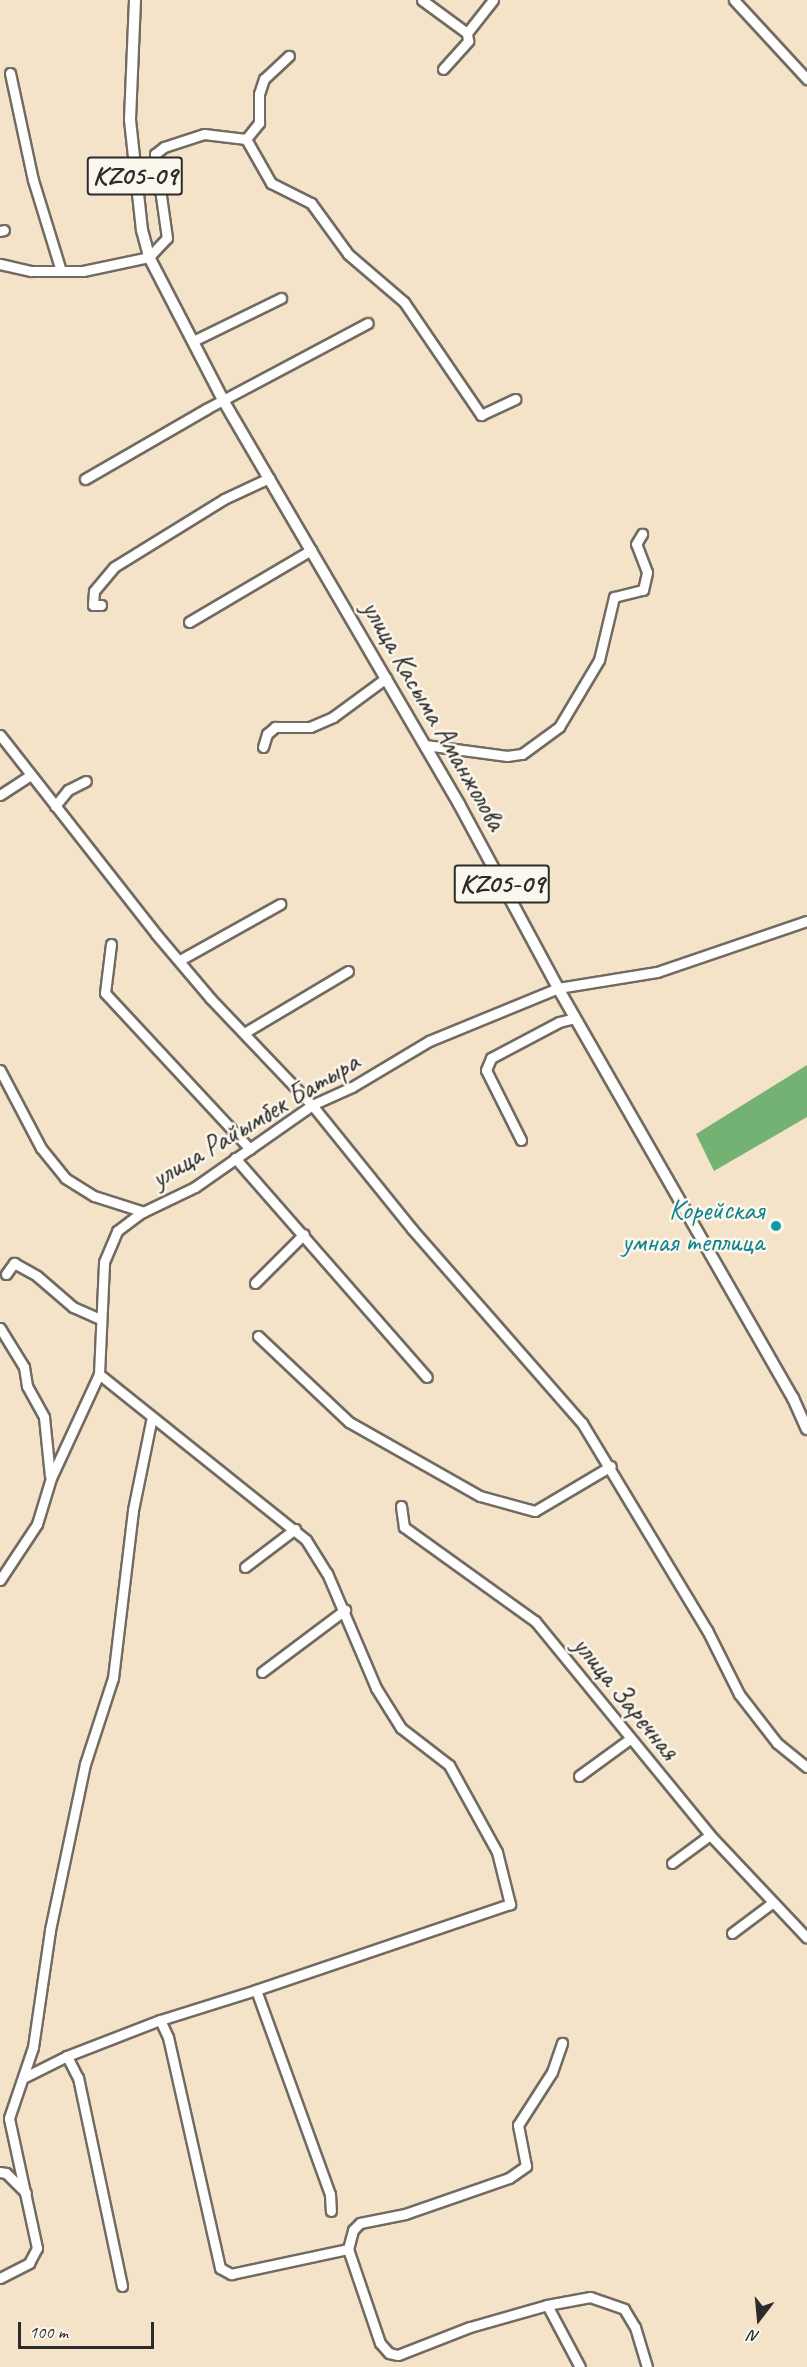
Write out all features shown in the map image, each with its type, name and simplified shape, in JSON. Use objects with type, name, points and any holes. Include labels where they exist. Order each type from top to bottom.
[{"type":"main road","name":"KZ05-09","points":[[134,2],[130,120],[141,220],[149,257],[193,341]]},
{"type":"main road","name":"улица Касыма Аманжолова","points":[[193,341],[224,400],[425,745],[558,988],[787,1388],[807,1429]]},
{"type":"street","points":[[422,0],[467,33]]},
{"type":"street","points":[[443,69],[468,41],[467,33],[493,0]]},
{"type":"street","points":[[734,0],[807,79]]},
{"type":"street","points":[[246,139],[260,123],[259,94],[264,79],[289,56]]},
{"type":"street","points":[[10,73],[33,180],[61,271]]},
{"type":"street","points":[[0,264],[31,271],[83,271],[149,257],[167,238],[155,154],[164,147],[204,134],[246,139]]},
{"type":"street","points":[[246,139],[271,183],[311,203],[348,254],[404,302],[481,415],[516,399]]},
{"type":"street","points":[[193,341],[280,298]]},
{"type":"street","points":[[85,479],[224,400],[368,323]]},
{"type":"street","points":[[101,605],[93,605],[94,591],[114,567],[224,499],[269,478]]},
{"type":"street","points":[[425,745],[507,756],[522,754],[559,726],[598,660],[614,597],[643,590],[647,572],[636,544],[642,534]]},
{"type":"street","points":[[189,622],[311,550]]},
{"type":"street","points":[[262,747],[267,734],[275,727],[310,727],[333,717],[386,678]]},
{"type":"street","points":[[0,735],[180,960],[244,1033],[312,1105],[412,1229],[582,1423],[611,1466],[707,1629],[739,1694],[777,1743],[807,1767]]},
{"type":"street","points":[[2,791],[31,775]]},
{"type":"street","points":[[55,806],[68,790],[86,780]]},
{"type":"street","points":[[180,960],[280,904]]},
{"type":"street","name":"улица Райымбек Батыра","points":[[0,1580],[37,1524],[51,1478],[99,1374],[100,1319],[109,1244],[117,1231],[144,1212],[195,1187],[312,1105],[352,1087],[429,1041],[558,988],[657,972],[807,921]]},
{"type":"street","points":[[111,944],[105,993],[250,1149]]},
{"type":"street","points":[[244,1033],[348,971]]},
{"type":"street","points":[[521,1140],[486,1071],[491,1058],[559,1022],[575,1018]]},
{"type":"street","points":[[0,1070],[41,1148],[65,1178],[94,1196],[144,1212]]},
{"type":"street","points":[[236,1158],[427,1377]]},
{"type":"street","points":[[255,1282],[304,1234]]},
{"type":"street","points":[[6,1274],[14,1263],[36,1276],[73,1307],[100,1319]]},
{"type":"street","points":[[0,1328],[24,1367],[27,1386],[44,1417],[51,1478]]},
{"type":"street","points":[[258,1336],[349,1422],[480,1496],[535,1511],[611,1466]]},
{"type":"street","points":[[25,2077],[67,2056],[160,2020],[510,1904],[497,1852],[449,1766],[401,1728],[376,1688],[345,1610],[318,1555],[295,1529],[99,1374]]},
{"type":"street","points":[[0,2278],[29,2263],[37,2248],[9,2118],[25,2077],[85,1764],[113,1678],[133,1510],[152,1417]]},
{"type":"street","name":"улица Заречная","points":[[401,1506],[404,1527],[535,1621],[710,1835],[807,1938]]},
{"type":"street","points":[[245,1567],[295,1529]]},
{"type":"street","points":[[262,1672],[345,1610]]},
{"type":"street","points":[[579,1776],[630,1739]]},
{"type":"street","points":[[672,1863],[710,1835]]},
{"type":"street","points":[[732,1933],[772,1903]]},
{"type":"street","points":[[256,1990],[330,2194],[331,2211]]},
{"type":"street","points":[[160,2020],[168,2037],[220,2268],[231,2274],[348,2249]]},
{"type":"street","points":[[562,2043],[552,2072],[518,2125],[526,2166],[509,2178],[415,2211],[360,2223],[353,2230],[348,2249],[380,2343],[389,2353],[398,2355],[470,2327],[547,2305],[590,2297],[624,2309],[635,2326],[647,2367]]},
{"type":"street","points":[[67,2056],[78,2078],[122,2286]]},
{"type":"street","points":[[0,2172],[6,2173],[26,2193]]},
{"type":"street","points":[[547,2305],[580,2367]]},
{"type":"green space","points":[[807,1065],[807,1117],[714,1171],[696,1134]]},
{"type":"place","name":"Корейская умная теплица","points":[[776,1226]]}]
